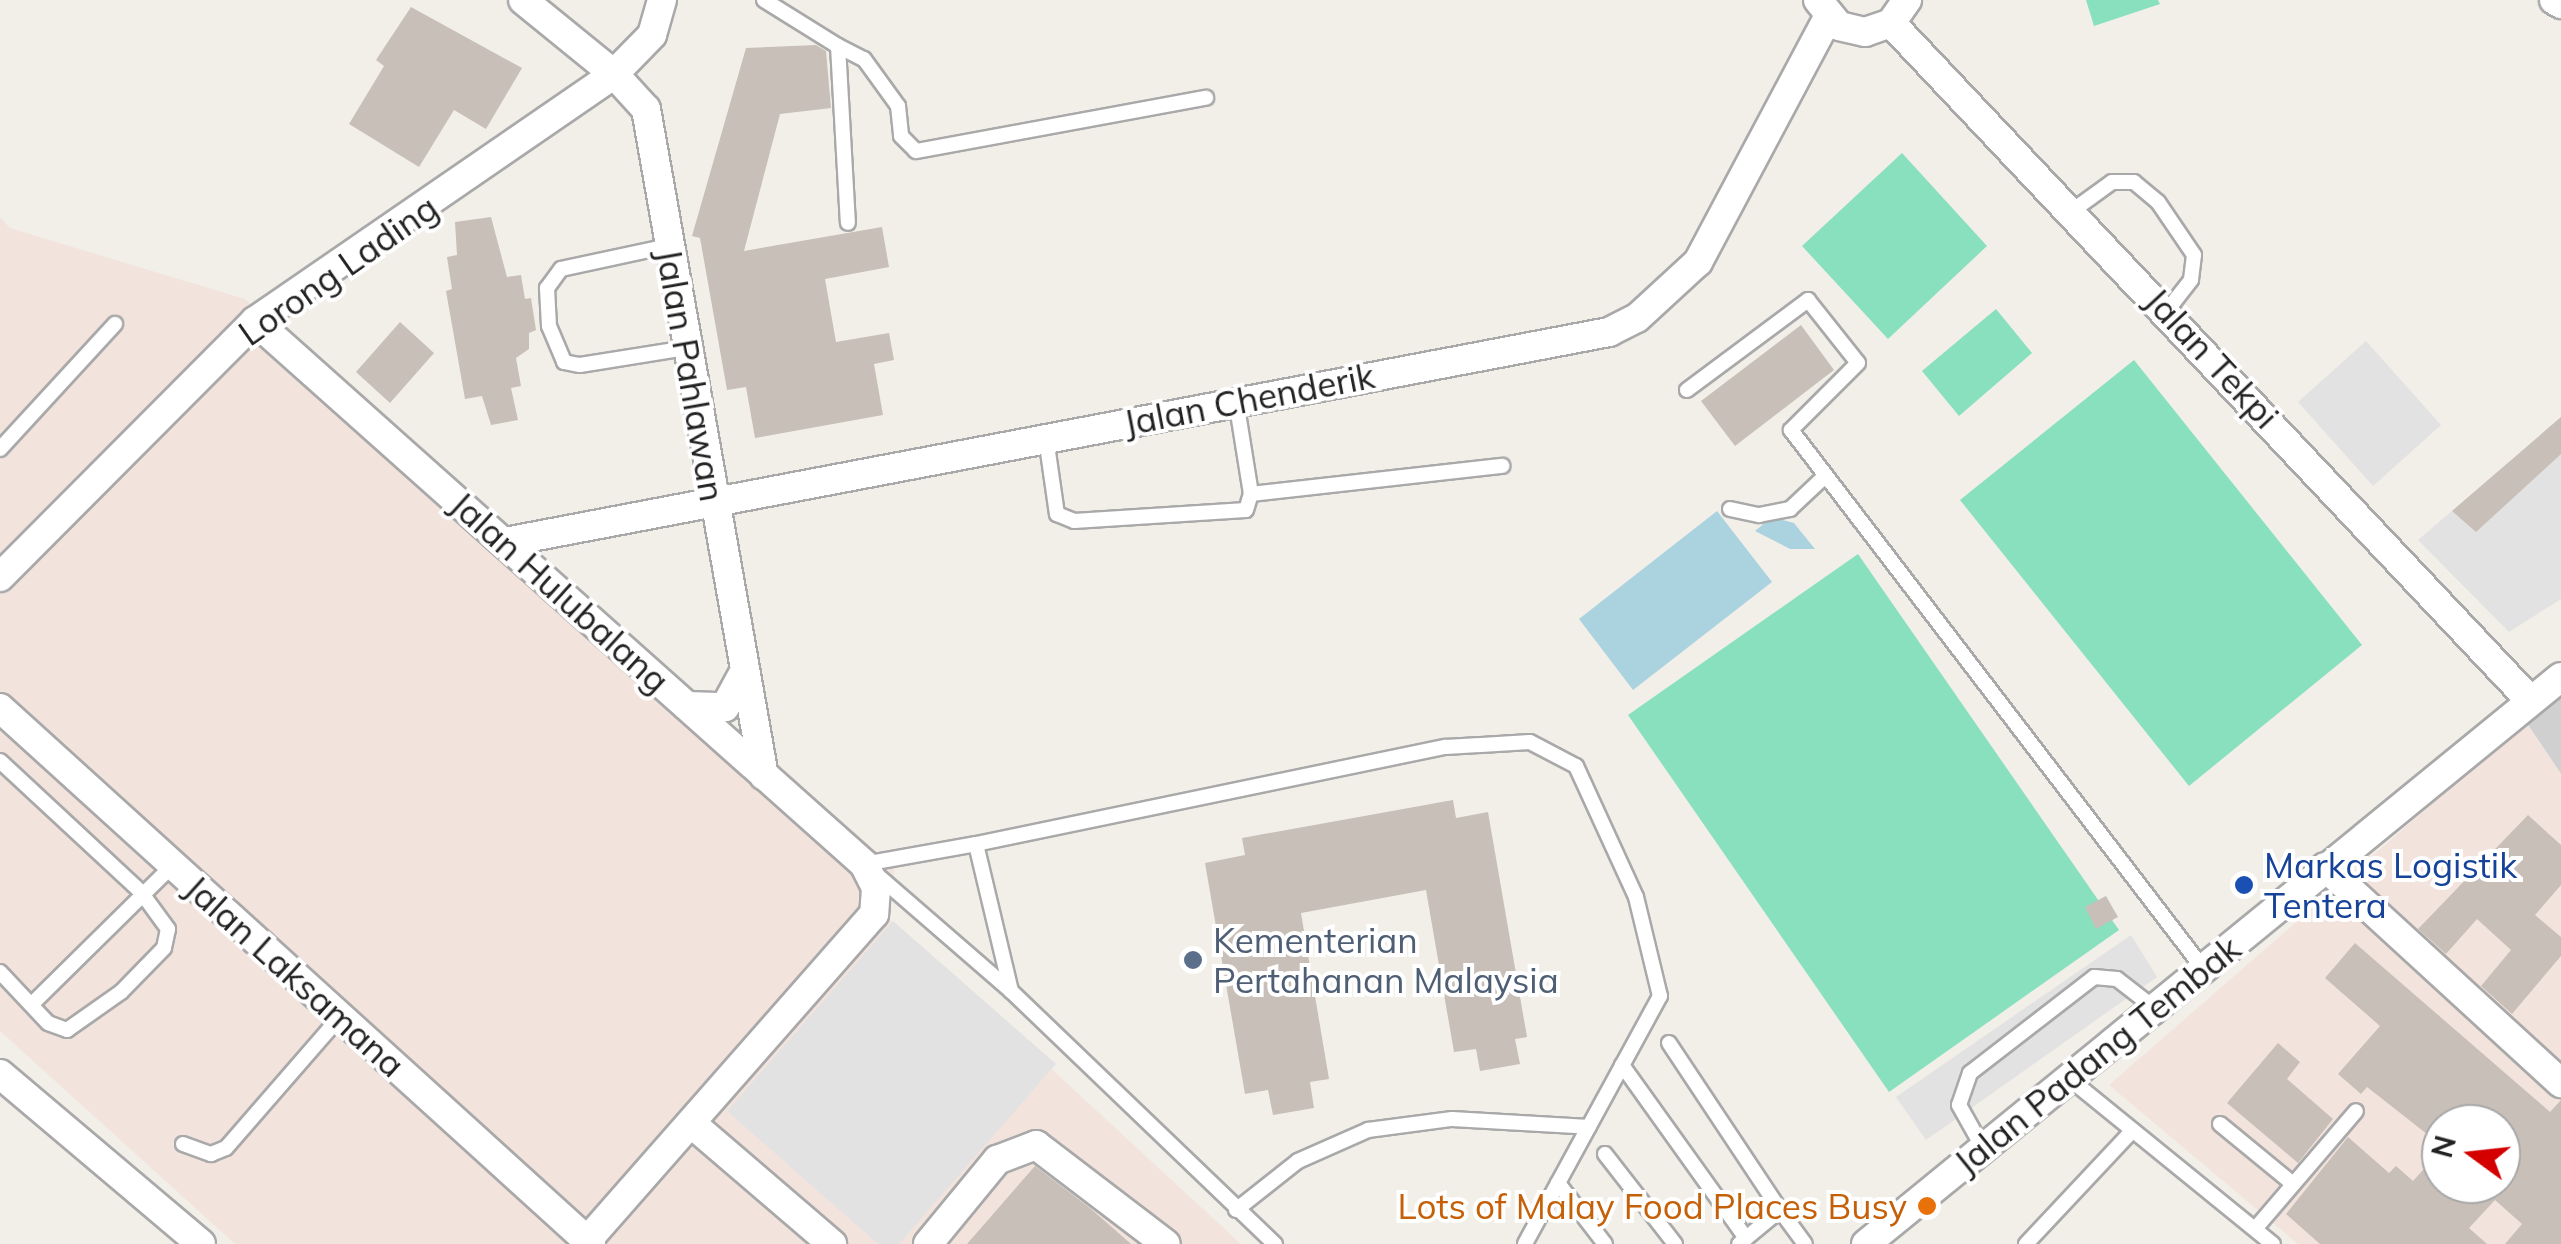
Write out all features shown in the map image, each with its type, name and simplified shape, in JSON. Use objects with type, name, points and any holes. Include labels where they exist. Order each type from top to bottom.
[{"type":"street","name":"Jalan Pahlawan","points":[[523,0],[614,74],[646,109],[713,508],[764,776]]},
{"type":"street","points":[[614,74],[652,35],[662,0]]},
{"type":"street","points":[[2554,0],[2561,4]]},
{"type":"street","points":[[1823,9],[1866,32],[1899,11]]},
{"type":"street","name":"Jalan Chenderik","points":[[505,542],[713,508],[1236,400],[1609,332],[1637,318],[1698,262],[1823,9]]},
{"type":"street","name":"Jalan Tekpi","points":[[1899,11],[2072,211],[2529,700]]},
{"type":"street","name":"Lorong Lading","points":[[0,577],[255,321],[614,74]]},
{"type":"street","name":"Jalan Hulubalang","points":[[255,321],[864,864]]},
{"type":"street","points":[[687,706],[725,707],[745,670]]},
{"type":"street","name":"Jalan Padang Tembak","points":[[1866,1244],[1982,1146],[2206,972],[2324,868],[2561,677]]},
{"type":"street","name":"Jalan Laksamana","points":[[0,708],[589,1242]]},
{"type":"street","points":[[589,1242],[874,914],[876,888],[864,864]]},
{"type":"street","points":[[2324,868],[2561,1082]]},
{"type":"street","points":[[0,1074],[202,1244]]},
{"type":"street","points":[[691,1123],[832,1244]]},
{"type":"street","points":[[928,1244],[997,1160],[1036,1145],[1166,1244]]},
{"type":"lane","points":[[764,0],[864,59],[898,106],[901,136],[916,151],[1206,98]]},
{"type":"lane","points":[[838,46],[848,222]]},
{"type":"lane","points":[[2072,211],[2112,182],[2134,182],[2158,202],[2194,255],[2191,280],[2168,310]]},
{"type":"lane","points":[[668,246],[561,268],[547,288],[549,326],[564,362],[580,365],[686,348]]},
{"type":"lane","points":[[1688,390],[1808,300],[1858,363],[1791,430],[2206,972]]},
{"type":"lane","points":[[0,449],[115,324]]},
{"type":"lane","points":[[1046,438],[1056,514],[1074,521],[1246,510],[1251,494],[1236,400]]},
{"type":"lane","points":[[1251,494],[1502,466]]},
{"type":"lane","points":[[1730,509],[1759,514],[1790,509],[1825,476]]},
{"type":"lane","points":[[864,864],[1446,747],[1530,742],[1576,766],[1636,897],[1660,996],[1525,1244]]},
{"type":"lane","points":[[0,761],[141,892],[168,930],[164,948],[120,992],[68,1030],[48,1023],[0,972]]},
{"type":"lane","points":[[976,844],[1011,991]]},
{"type":"lane","name":"Jalan Hulubalang","points":[[864,864],[1011,991],[1275,1244]]},
{"type":"lane","points":[[32,1004],[141,892],[172,866]]},
{"type":"lane","points":[[1982,1146],[1959,1105],[1970,1073],[2094,977],[2118,979],[2157,1011]]},
{"type":"lane","points":[[182,1144],[211,1154],[226,1148],[340,1017]]},
{"type":"lane","points":[[1669,1043],[1806,1244]]},
{"type":"lane","points":[[1622,1065],[1743,1241],[1780,1210]]},
{"type":"lane","points":[[2071,1080],[2273,1244]]},
{"type":"lane","points":[[2255,1229],[2356,1111]]},
{"type":"lane","points":[[1236,1210],[1298,1161],[1368,1130],[1466,1119],[1588,1127]]},
{"type":"lane","points":[[2220,1124],[2294,1184]]},
{"type":"lane","points":[[2026,1244],[2133,1130]]},
{"type":"lane","points":[[1606,1154],[1675,1244]]},
{"type":"lane","points":[[1558,1183],[1604,1244]]},
{"type":"shaded area","points":[[0,217],[10,228],[245,299],[895,868],[889,919],[1241,1244],[235,1244],[0,1031]]},
{"type":"shaded area","points":[[2366,341],[2441,425],[2373,486],[2298,402]]},
{"type":"shaded area","points":[[2561,418],[2561,599],[2509,632],[2418,540]]},
{"type":"shaded area","points":[[2561,697],[2561,774],[2526,722]]},
{"type":"shaded area","points":[[2526,722],[2561,774],[2561,1244],[2298,1244],[2109,1085]]},
{"type":"shaded area","points":[[893,921],[1056,1064],[899,1244],[878,1244],[727,1111]]},
{"type":"shaded area","points":[[2131,935],[2157,977],[1926,1140],[1896,1097]]},
{"type":"green space","points":[[2086,0],[2158,0],[2160,4],[2094,26]]},
{"type":"green space","points":[[1902,153],[1987,246],[1888,339],[1802,246]]},
{"type":"green space","points":[[1996,309],[2032,353],[1959,416],[1922,371]]},
{"type":"green space","points":[[2134,360],[2362,645],[2189,786],[1960,500]]},
{"type":"green space","points":[[1858,554],[2119,930],[1889,1092],[1628,715]]},
{"type":"water","points":[[1717,511],[1772,582],[1633,690],[1579,619]]},
{"type":"water","points":[[1772,517],[1794,523],[1815,549],[1790,549],[1755,531]]},
{"type":"building","points":[[411,7],[522,68],[486,129],[454,110],[419,167],[349,124],[384,66],[376,60]]},
{"type":"building","points":[[816,45],[826,51],[831,108],[780,114],[744,251],[882,227],[889,267],[825,279],[836,342],[889,333],[894,360],[874,364],[883,415],[755,438],[746,387],[727,390],[700,238],[692,236],[746,48]]},
{"type":"building","points":[[491,217],[507,277],[521,275],[525,299],[531,298],[536,330],[529,333],[529,349],[516,358],[521,386],[511,388],[518,420],[491,425],[482,396],[465,399],[446,291],[452,289],[447,257],[457,255],[455,222]]},
{"type":"building","points":[[400,322],[434,353],[390,403],[356,372]]},
{"type":"building","points":[[1801,325],[1834,370],[1735,446],[1701,401]]},
{"type":"building","points":[[2561,417],[2561,454],[2476,532],[2452,511]]},
{"type":"building","points":[[1453,800],[1456,818],[1488,812],[1527,1037],[1515,1039],[1520,1064],[1480,1071],[1476,1049],[1454,1052],[1426,890],[1301,913],[1329,1079],[1310,1082],[1314,1108],[1273,1115],[1268,1090],[1245,1094],[1205,863],[1245,855],[1242,838]]},
{"type":"building","points":[[2528,815],[2561,845],[2561,885],[2535,915],[2561,937],[2561,956],[2512,1014],[2481,986],[2511,950],[2477,919],[2446,954],[2418,929]]},
{"type":"building","points":[[2106,896],[2118,917],[2096,929],[2085,907]]},
{"type":"building","points":[[2355,943],[2550,1112],[2561,1100],[2561,1244],[2505,1244],[2522,1224],[2500,1204],[2521,1204],[2521,1104],[2421,1104],[2421,1129],[2367,1087],[2361,1094],[2338,1074],[2380,1026],[2325,978]]},
{"type":"building","points":[[2278,1043],[2300,1062],[2287,1079],[2333,1119],[2298,1163],[2227,1103]]},
{"type":"building","points":[[2348,1137],[2389,1173],[2396,1166],[2413,1181],[2421,1172],[2421,1204],[2491,1204],[2469,1228],[2487,1244],[2320,1244],[2286,1214]]},
{"type":"building","points":[[1035,1166],[1090,1208],[1131,1244],[967,1244]]},
{"type":"place","name":"Markas Logistik Tentera","points":[[2244,885]]},
{"type":"place","name":"Kementerian Pertahanan Malaysia","points":[[1193,960]]},
{"type":"place","name":"Lots of Malay Food Places Busy","points":[[1927,1206]]}]
